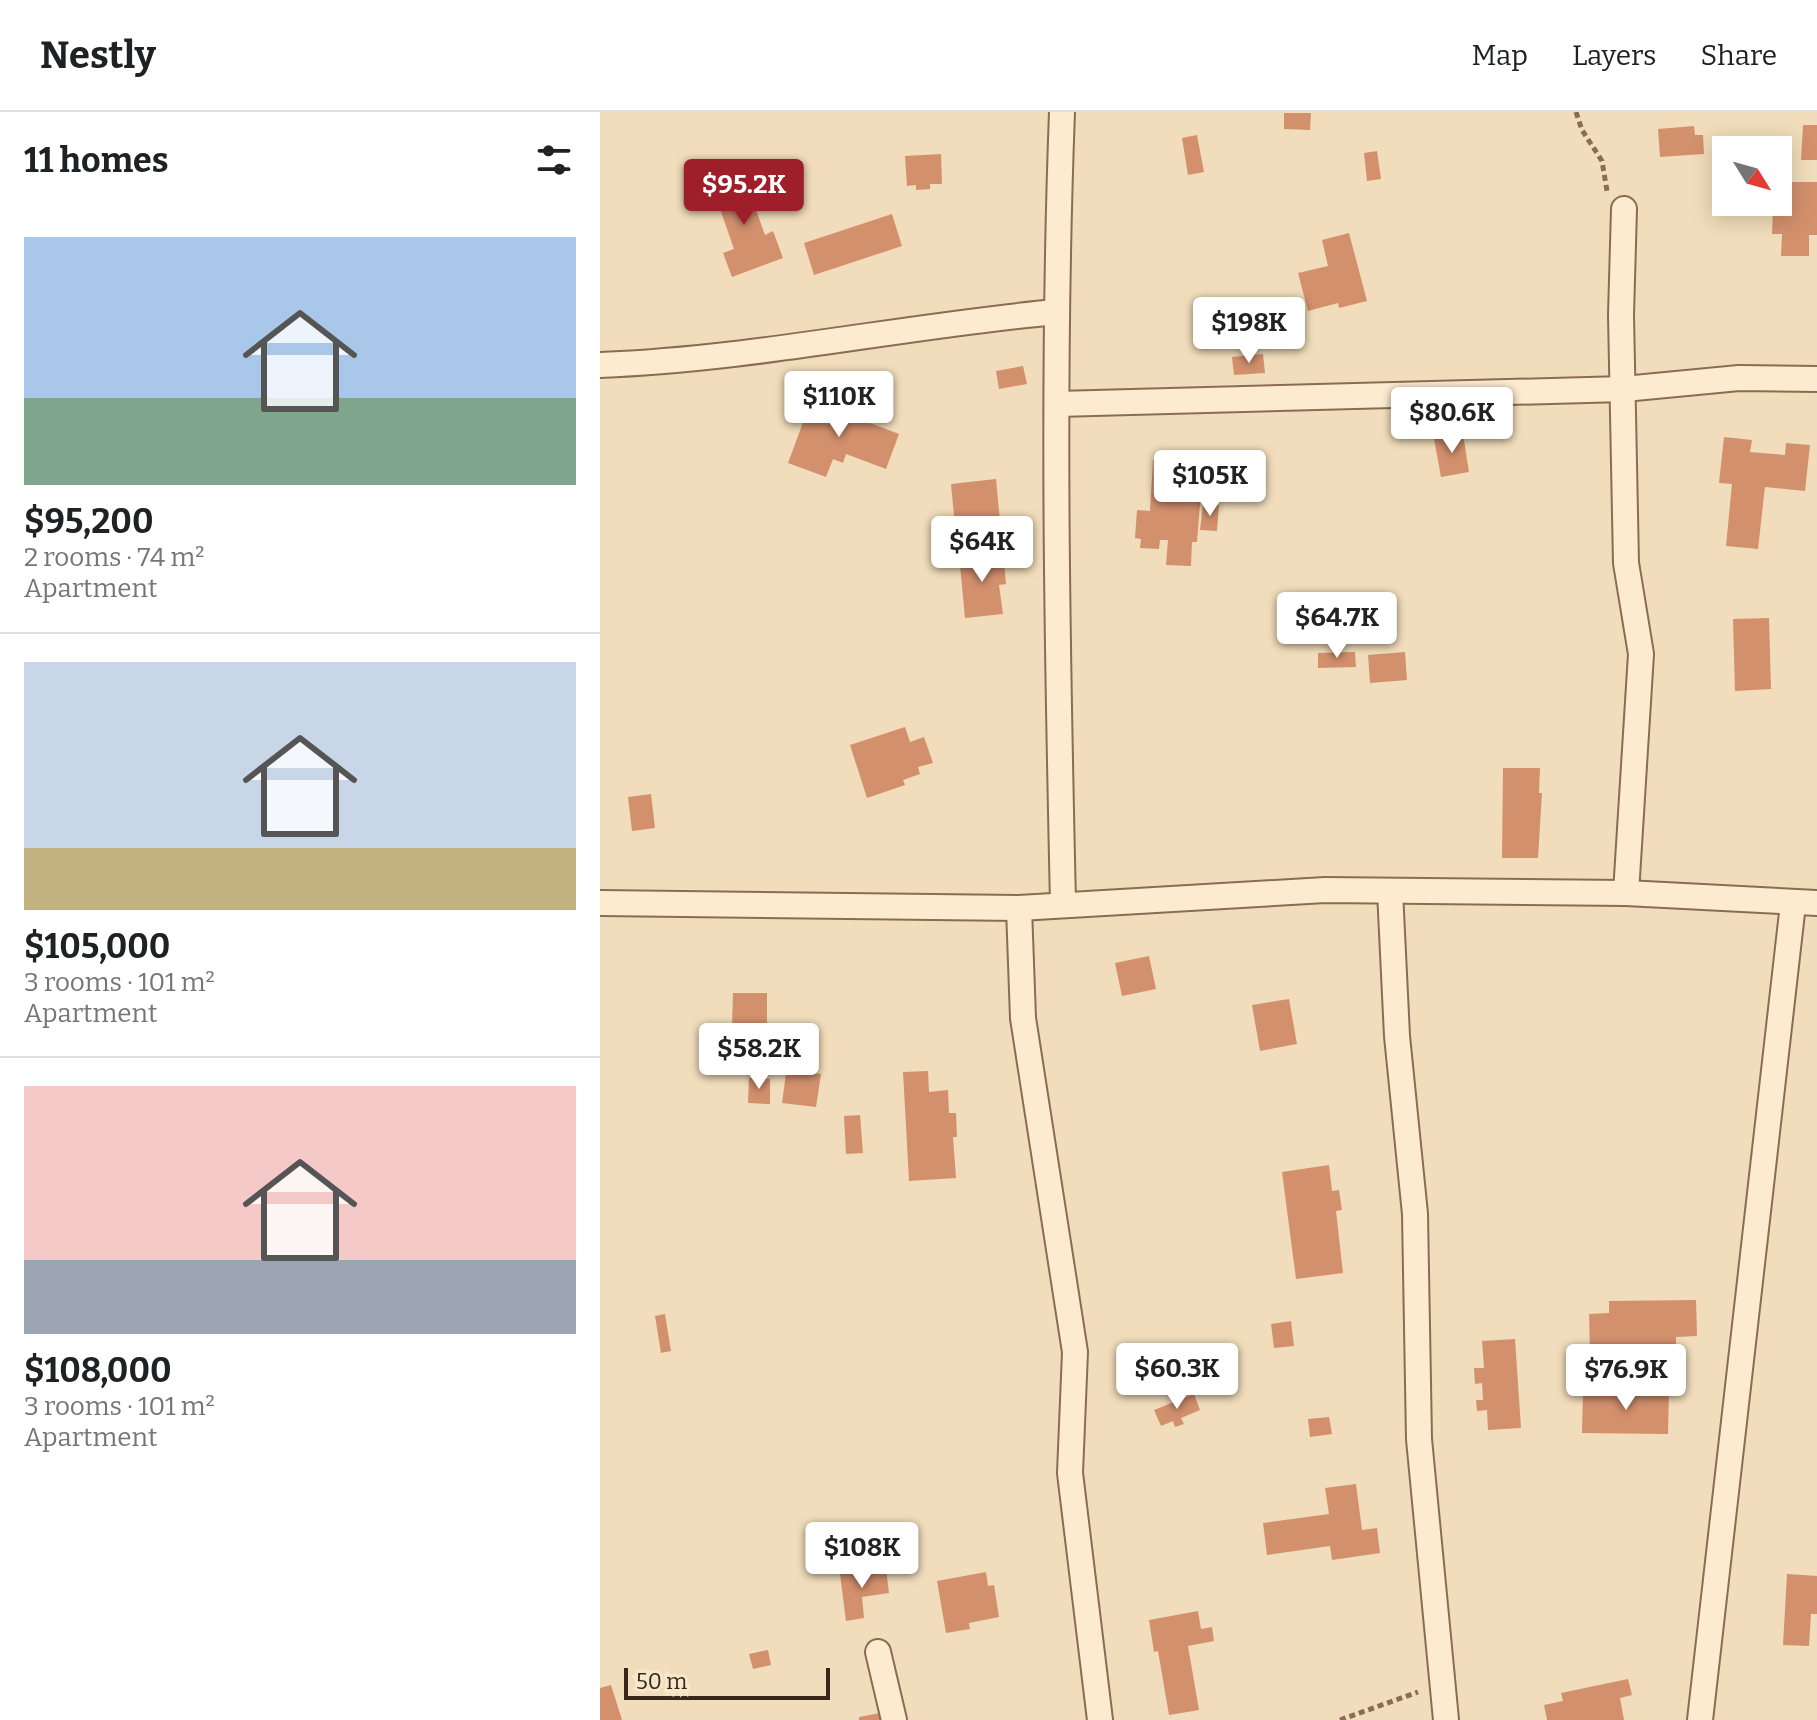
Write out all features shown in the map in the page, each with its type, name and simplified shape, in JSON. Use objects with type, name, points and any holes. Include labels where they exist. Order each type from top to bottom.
[{"type":"street","points":[[1062,112],[1056,312],[1057,652],[1063,903]]},
{"type":"street","points":[[1624,209],[1621,315],[1626,563],[1641,654],[1626,893]]},
{"type":"street","points":[[600,365],[658,363],[764,352],[976,320],[1056,312]]},
{"type":"street","points":[[1057,404],[1624,389],[1739,378],[1817,379]]},
{"type":"street","points":[[600,903],[1019,908],[1063,903],[1325,890],[1626,893],[1805,903],[1700,1720]]},
{"type":"street","points":[[1390,891],[1397,1036],[1415,1214],[1419,1439],[1446,1720]]},
{"type":"street","points":[[1019,908],[1023,1018],[1075,1352],[1070,1473],[1100,1720]]},
{"type":"street","points":[[878,1652],[894,1720]]},
{"type":"path","points":[[1576,112],[1582,130],[1602,161],[1605,189],[1624,209]]},
{"type":"path","points":[[1340,1720],[1441,1684]]},
{"type":"building","points":[[1284,113],[1311,113],[1310,130],[1284,129]]},
{"type":"building","points":[[1803,125],[1817,125],[1817,160],[1801,160]]},
{"type":"building","points":[[1694,126],[1695,135],[1703,135],[1704,154],[1660,157],[1658,129]]},
{"type":"building","points":[[1197,135],[1204,172],[1188,175],[1182,138]]},
{"type":"building","points":[[1377,151],[1381,179],[1367,181],[1364,153]]},
{"type":"building","points":[[941,154],[942,184],[930,184],[930,189],[916,190],[916,185],[907,186],[905,156]]},
{"type":"building","points":[[742,171],[765,235],[773,231],[783,258],[732,277],[723,253],[734,249],[711,183]]},
{"type":"building","points":[[1792,182],[1817,182],[1817,235],[1809,235],[1809,256],[1781,256],[1782,234],[1772,234],[1773,216],[1792,216]]},
{"type":"building","points":[[892,214],[902,246],[814,275],[804,243]]},
{"type":"building","points":[[1349,233],[1367,301],[1339,308],[1338,303],[1308,311],[1298,273],[1328,266],[1322,240]]},
{"type":"building","points":[[1263,354],[1265,373],[1234,375],[1232,357]]},
{"type":"building","points":[[1023,366],[1027,384],[999,389],[996,371]]},
{"type":"building","points":[[827,398],[852,407],[849,415],[899,434],[886,469],[846,454],[843,463],[833,459],[826,477],[788,463],[811,401],[824,406]]},
{"type":"building","points":[[1463,434],[1469,472],[1441,477],[1434,439]]},
{"type":"building","points":[[1724,437],[1752,440],[1750,452],[1785,455],[1786,443],[1810,445],[1805,491],[1765,487],[1758,549],[1726,546],[1732,484],[1719,483]]},
{"type":"building","points":[[1153,460],[1228,465],[1226,493],[1201,491],[1197,542],[1192,542],[1191,566],[1166,565],[1168,540],[1160,540],[1159,549],[1140,548],[1141,539],[1135,538],[1137,510],[1150,511]]},
{"type":"building","points":[[996,479],[1001,532],[956,537],[951,484]]},
{"type":"building","points":[[1203,504],[1219,505],[1217,531],[1200,530]]},
{"type":"building","points":[[996,551],[997,563],[1004,562],[1006,584],[999,585],[1003,614],[965,618],[959,555]]},
{"type":"building","points":[[1769,618],[1771,689],[1735,691],[1733,619]]},
{"type":"building","points":[[1355,652],[1356,667],[1318,668],[1318,653]]},
{"type":"building","points":[[1405,652],[1407,680],[1370,683],[1368,655]]},
{"type":"building","points":[[905,727],[910,742],[924,737],[933,763],[918,767],[920,774],[903,780],[905,785],[867,798],[850,745]]},
{"type":"building","points":[[1503,768],[1540,768],[1539,793],[1542,793],[1538,858],[1502,858]]},
{"type":"building","points":[[651,794],[655,828],[632,831],[628,797]]},
{"type":"building","points":[[1149,956],[1156,989],[1122,996],[1115,963]]},
{"type":"building","points":[[733,993],[767,993],[767,1027],[732,1027]]},
{"type":"building","points":[[1289,999],[1297,1044],[1260,1051],[1252,1005]]},
{"type":"building","points":[[787,1066],[797,1067],[796,1071],[821,1074],[816,1107],[782,1103]]},
{"type":"building","points":[[928,1071],[929,1092],[948,1090],[949,1113],[956,1113],[957,1137],[953,1137],[956,1178],[909,1181],[903,1072]]},
{"type":"building","points":[[749,1078],[770,1079],[770,1104],[748,1103]]},
{"type":"building","points":[[860,1115],[863,1153],[846,1154],[844,1116]]},
{"type":"building","points":[[1329,1165],[1332,1191],[1339,1190],[1342,1210],[1336,1211],[1343,1273],[1296,1279],[1282,1172]]},
{"type":"building","points":[[1696,1300],[1697,1336],[1676,1337],[1676,1350],[1590,1351],[1589,1314],[1609,1313],[1609,1301]]},
{"type":"building","points":[[665,1314],[671,1351],[661,1353],[655,1316]]},
{"type":"building","points":[[1291,1321],[1294,1346],[1274,1348],[1271,1324]]},
{"type":"building","points":[[1515,1339],[1521,1428],[1488,1430],[1487,1410],[1477,1411],[1476,1400],[1483,1400],[1482,1383],[1475,1384],[1474,1368],[1484,1368],[1482,1341]]},
{"type":"building","points":[[1607,1387],[1619,1387],[1619,1392],[1640,1392],[1640,1387],[1653,1387],[1653,1392],[1669,1392],[1668,1434],[1582,1433],[1583,1392],[1606,1392]]},
{"type":"building","points":[[1194,1394],[1200,1410],[1181,1418],[1184,1424],[1175,1427],[1173,1421],[1161,1426],[1154,1410]]},
{"type":"building","points":[[1329,1417],[1332,1434],[1310,1437],[1308,1419]]},
{"type":"building","points":[[1356,1484],[1362,1530],[1377,1528],[1380,1553],[1332,1560],[1330,1546],[1267,1555],[1263,1523],[1329,1514],[1325,1488]]},
{"type":"building","points":[[886,1568],[889,1593],[862,1597],[864,1618],[846,1621],[840,1574]]},
{"type":"building","points":[[986,1572],[988,1586],[994,1585],[999,1617],[969,1623],[970,1629],[946,1633],[937,1581]]},
{"type":"building","points":[[1787,1574],[1817,1576],[1817,1614],[1811,1614],[1809,1646],[1783,1645]]},
{"type":"building","points":[[1198,1611],[1201,1629],[1212,1627],[1214,1641],[1188,1646],[1199,1710],[1169,1715],[1158,1651],[1154,1652],[1149,1620]]},
{"type":"building","points":[[768,1650],[771,1665],[753,1669],[749,1654]]},
{"type":"building","points":[[1628,1679],[1632,1695],[1620,1698],[1624,1720],[1547,1720],[1544,1705],[1563,1701],[1561,1693]]},
{"type":"building","points":[[611,1685],[622,1720],[600,1720],[600,1688]]},
{"type":"building","points":[[880,1713],[881,1720],[859,1720],[859,1717]]}]
